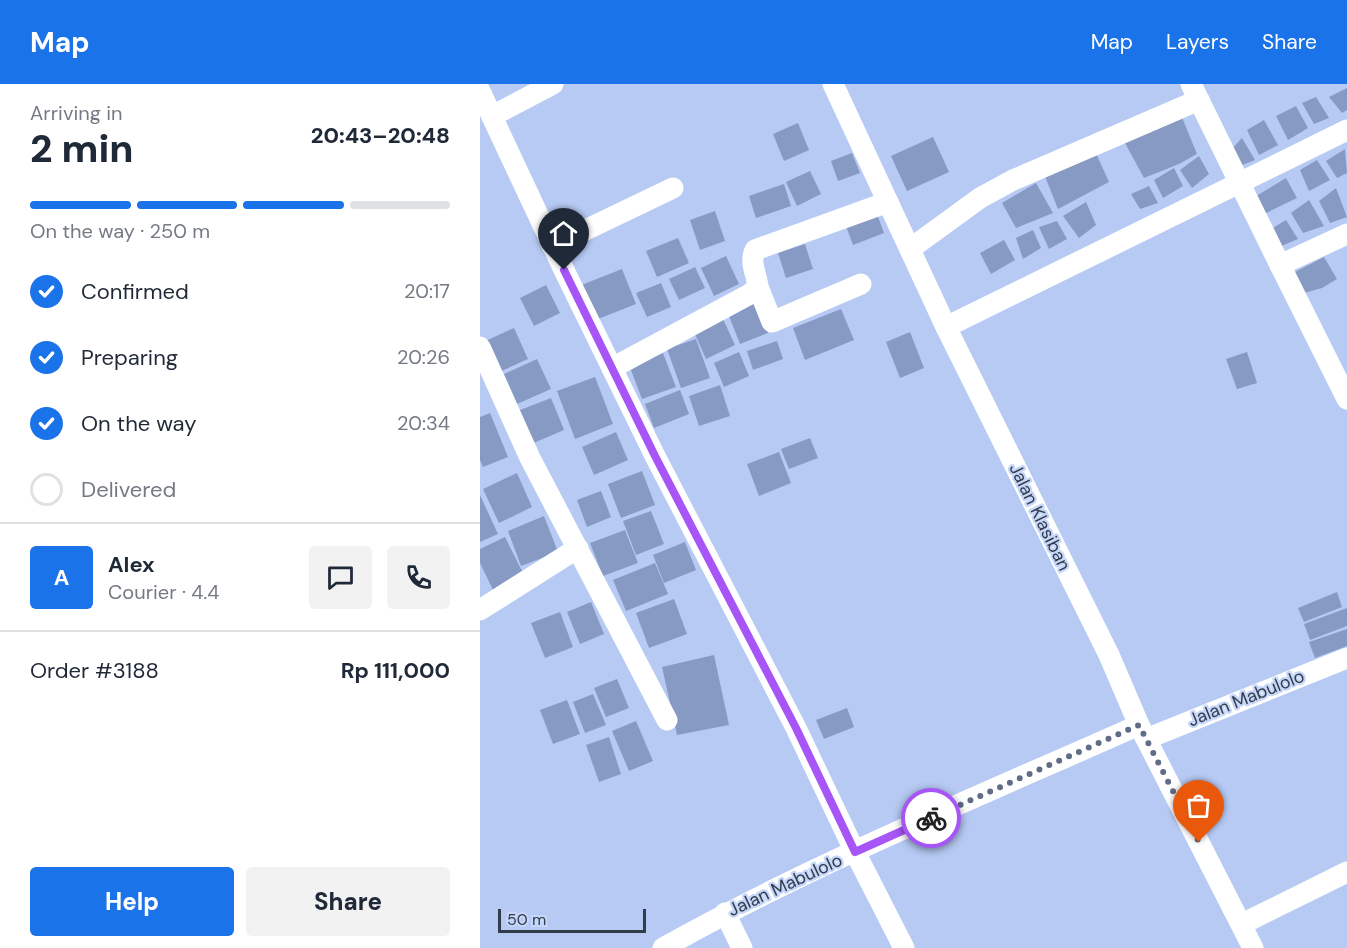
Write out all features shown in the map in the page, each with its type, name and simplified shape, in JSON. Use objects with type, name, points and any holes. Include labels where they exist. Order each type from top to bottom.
[{"type":"street","points":[[492,116],[553,84]]},
{"type":"street","name":"Jalan Klasiban","points":[[833,84],[946,327],[1109,655],[1142,732],[1253,948]]},
{"type":"street","points":[[480,91],[552,246],[655,456],[796,728],[904,948]]},
{"type":"street","points":[[910,249],[980,198],[1195,92],[1347,399]]},
{"type":"street","points":[[946,327],[1347,130]]},
{"type":"street","points":[[552,246],[673,188]]},
{"type":"street","points":[[861,284],[772,322],[758,287],[752,256],[755,250],[888,202]]},
{"type":"street","points":[[1280,265],[1347,234]]},
{"type":"street","points":[[612,368],[750,294],[758,287]]},
{"type":"street","points":[[480,347],[530,458],[667,720]]},
{"type":"street","points":[[480,610],[578,548]]},
{"type":"street","name":"Jalan Mabulolo","points":[[663,948],[725,913],[855,852],[1142,732],[1347,658]]},
{"type":"street","points":[[1242,924],[1347,872]]},
{"type":"street","points":[[725,913],[742,948]]},
{"type":"building","points":[[1347,88],[1347,110],[1342,113],[1329,97]]},
{"type":"building","points":[[1316,97],[1329,118],[1314,124],[1302,103]]},
{"type":"building","points":[[1296,106],[1308,128],[1288,140],[1276,116]]},
{"type":"building","points":[[1181,115],[1197,154],[1144,178],[1125,143]]},
{"type":"building","points":[[1264,120],[1278,145],[1259,155],[1247,130]]},
{"type":"building","points":[[798,123],[809,150],[784,161],[773,134]]},
{"type":"building","points":[[933,137],[949,172],[907,191],[891,156]]},
{"type":"building","points":[[1242,138],[1255,160],[1237,167],[1229,152]]},
{"type":"building","points":[[1094,149],[1109,182],[1058,209],[1044,174]]},
{"type":"building","points":[[1345,149],[1347,173],[1337,178],[1326,161]]},
{"type":"building","points":[[852,153],[860,173],[838,181],[831,161]]},
{"type":"building","points":[[1199,156],[1209,174],[1192,188],[1180,170]]},
{"type":"building","points":[[1317,160],[1330,180],[1309,191],[1300,170]]},
{"type":"building","points":[[1174,168],[1183,186],[1163,198],[1154,180]]},
{"type":"building","points":[[810,171],[821,194],[797,206],[786,182]]},
{"type":"building","points":[[1286,178],[1297,198],[1262,215],[1253,198]]},
{"type":"building","points":[[1036,183],[1053,213],[1016,228],[1002,203]]},
{"type":"building","points":[[784,184],[791,206],[756,218],[749,196]]},
{"type":"building","points":[[1149,186],[1158,203],[1140,209],[1131,194]]},
{"type":"building","points":[[1336,188],[1347,217],[1330,223],[1319,201]]},
{"type":"building","points":[[1309,200],[1324,226],[1303,233],[1291,213]]},
{"type":"building","points":[[1086,202],[1096,225],[1079,238],[1063,216]]},
{"type":"building","points":[[874,206],[884,233],[853,245],[843,218]]},
{"type":"building","points":[[715,211],[725,241],[700,250],[690,220]]},
{"type":"building","points":[[1286,220],[1298,239],[1279,247],[1268,231]]},
{"type":"building","points":[[1057,221],[1067,239],[1049,249],[1039,227]]},
{"type":"building","points":[[1033,230],[1041,248],[1023,259],[1016,238]]},
{"type":"building","points":[[678,238],[689,263],[657,277],[646,251]]},
{"type":"building","points":[[1004,240],[1015,260],[991,274],[980,253]]},
{"type":"building","points":[[805,244],[813,269],[786,278],[778,253]]},
{"type":"building","points":[[726,256],[739,284],[714,296],[701,268]]},
{"type":"building","points":[[1324,257],[1337,279],[1322,288],[1304,293],[1293,273]]},
{"type":"building","points":[[695,267],[705,288],[679,300],[669,279]]},
{"type":"building","points":[[622,269],[636,304],[593,321],[579,286]]},
{"type":"building","points":[[661,283],[671,307],[647,317],[636,293]]},
{"type":"building","points":[[546,285],[560,313],[534,326],[520,298]]},
{"type":"building","points":[[755,300],[768,333],[740,344],[727,311]]},
{"type":"building","points":[[841,309],[854,340],[805,360],[793,328]]},
{"type":"building","points":[[723,319],[735,345],[706,359],[694,332]]},
{"type":"building","points":[[514,328],[528,359],[495,374],[481,343]]},
{"type":"building","points":[[910,332],[924,368],[900,378],[886,342]]},
{"type":"building","points":[[696,339],[710,378],[681,388],[667,349]]},
{"type":"building","points":[[777,341],[783,359],[753,370],[747,351]]},
{"type":"building","points":[[739,352],[749,376],[724,387],[714,363]]},
{"type":"building","points":[[1247,352],[1257,383],[1237,389],[1226,359]]},
{"type":"building","points":[[663,353],[676,387],[642,399],[629,365]]},
{"type":"building","points":[[537,359],[551,389],[517,404],[504,374]]},
{"type":"building","points":[[595,377],[613,424],[575,439],[557,391]]},
{"type":"building","points":[[720,385],[730,416],[699,426],[689,396]]},
{"type":"building","points":[[680,390],[689,414],[654,428],[645,404]]},
{"type":"building","points":[[551,398],[564,430],[529,445],[515,412]]},
{"type":"building","points":[[490,413],[508,457],[483,467],[480,460],[480,417]]},
{"type":"building","points":[[616,432],[628,460],[594,475],[582,447]]},
{"type":"building","points":[[810,438],[818,458],[789,469],[781,449]]},
{"type":"building","points":[[779,452],[791,483],[759,496],[747,464]]},
{"type":"building","points":[[642,471],[655,505],[621,518],[608,484]]},
{"type":"building","points":[[517,473],[532,507],[499,523],[483,489]]},
{"type":"building","points":[[601,491],[611,517],[587,527],[577,500]]},
{"type":"building","points":[[480,495],[498,534],[480,542]]},
{"type":"building","points":[[651,511],[664,544],[636,555],[623,521]]},
{"type":"building","points":[[544,516],[558,552],[521,566],[508,531]]},
{"type":"building","points":[[625,530],[638,563],[603,576],[590,543]]},
{"type":"building","points":[[505,537],[524,575],[493,590],[480,563],[480,549]]},
{"type":"building","points":[[685,542],[696,570],[664,583],[653,555]]},
{"type":"building","points":[[655,563],[668,594],[626,611],[613,580]]},
{"type":"building","points":[[1337,592],[1342,607],[1304,622],[1298,608]]},
{"type":"building","points":[[674,599],[687,634],[649,648],[636,613]]},
{"type":"building","points":[[591,602],[604,634],[580,644],[567,612]]},
{"type":"building","points":[[1347,608],[1347,626],[1310,640],[1304,624]]},
{"type":"building","points":[[560,612],[573,647],[545,658],[531,623]]},
{"type":"building","points":[[1347,629],[1347,646],[1315,658],[1309,642]]},
{"type":"building","points":[[714,655],[729,725],[677,735],[662,667]]},
{"type":"building","points":[[617,679],[629,708],[606,717],[594,688]]},
{"type":"building","points":[[593,694],[606,725],[585,733],[573,702]]},
{"type":"building","points":[[567,700],[580,734],[553,744],[540,710]]},
{"type":"building","points":[[847,708],[854,727],[824,739],[816,720]]},
{"type":"building","points":[[636,721],[653,761],[629,771],[612,731]]},
{"type":"building","points":[[609,737],[621,774],[599,782],[586,745]]},
{"type":"way so far","points":[[931,818],[1139,725],[1199,842]]},
{"type":"route","points":[[564,270],[655,456],[796,728],[855,852],[931,818]]}]
